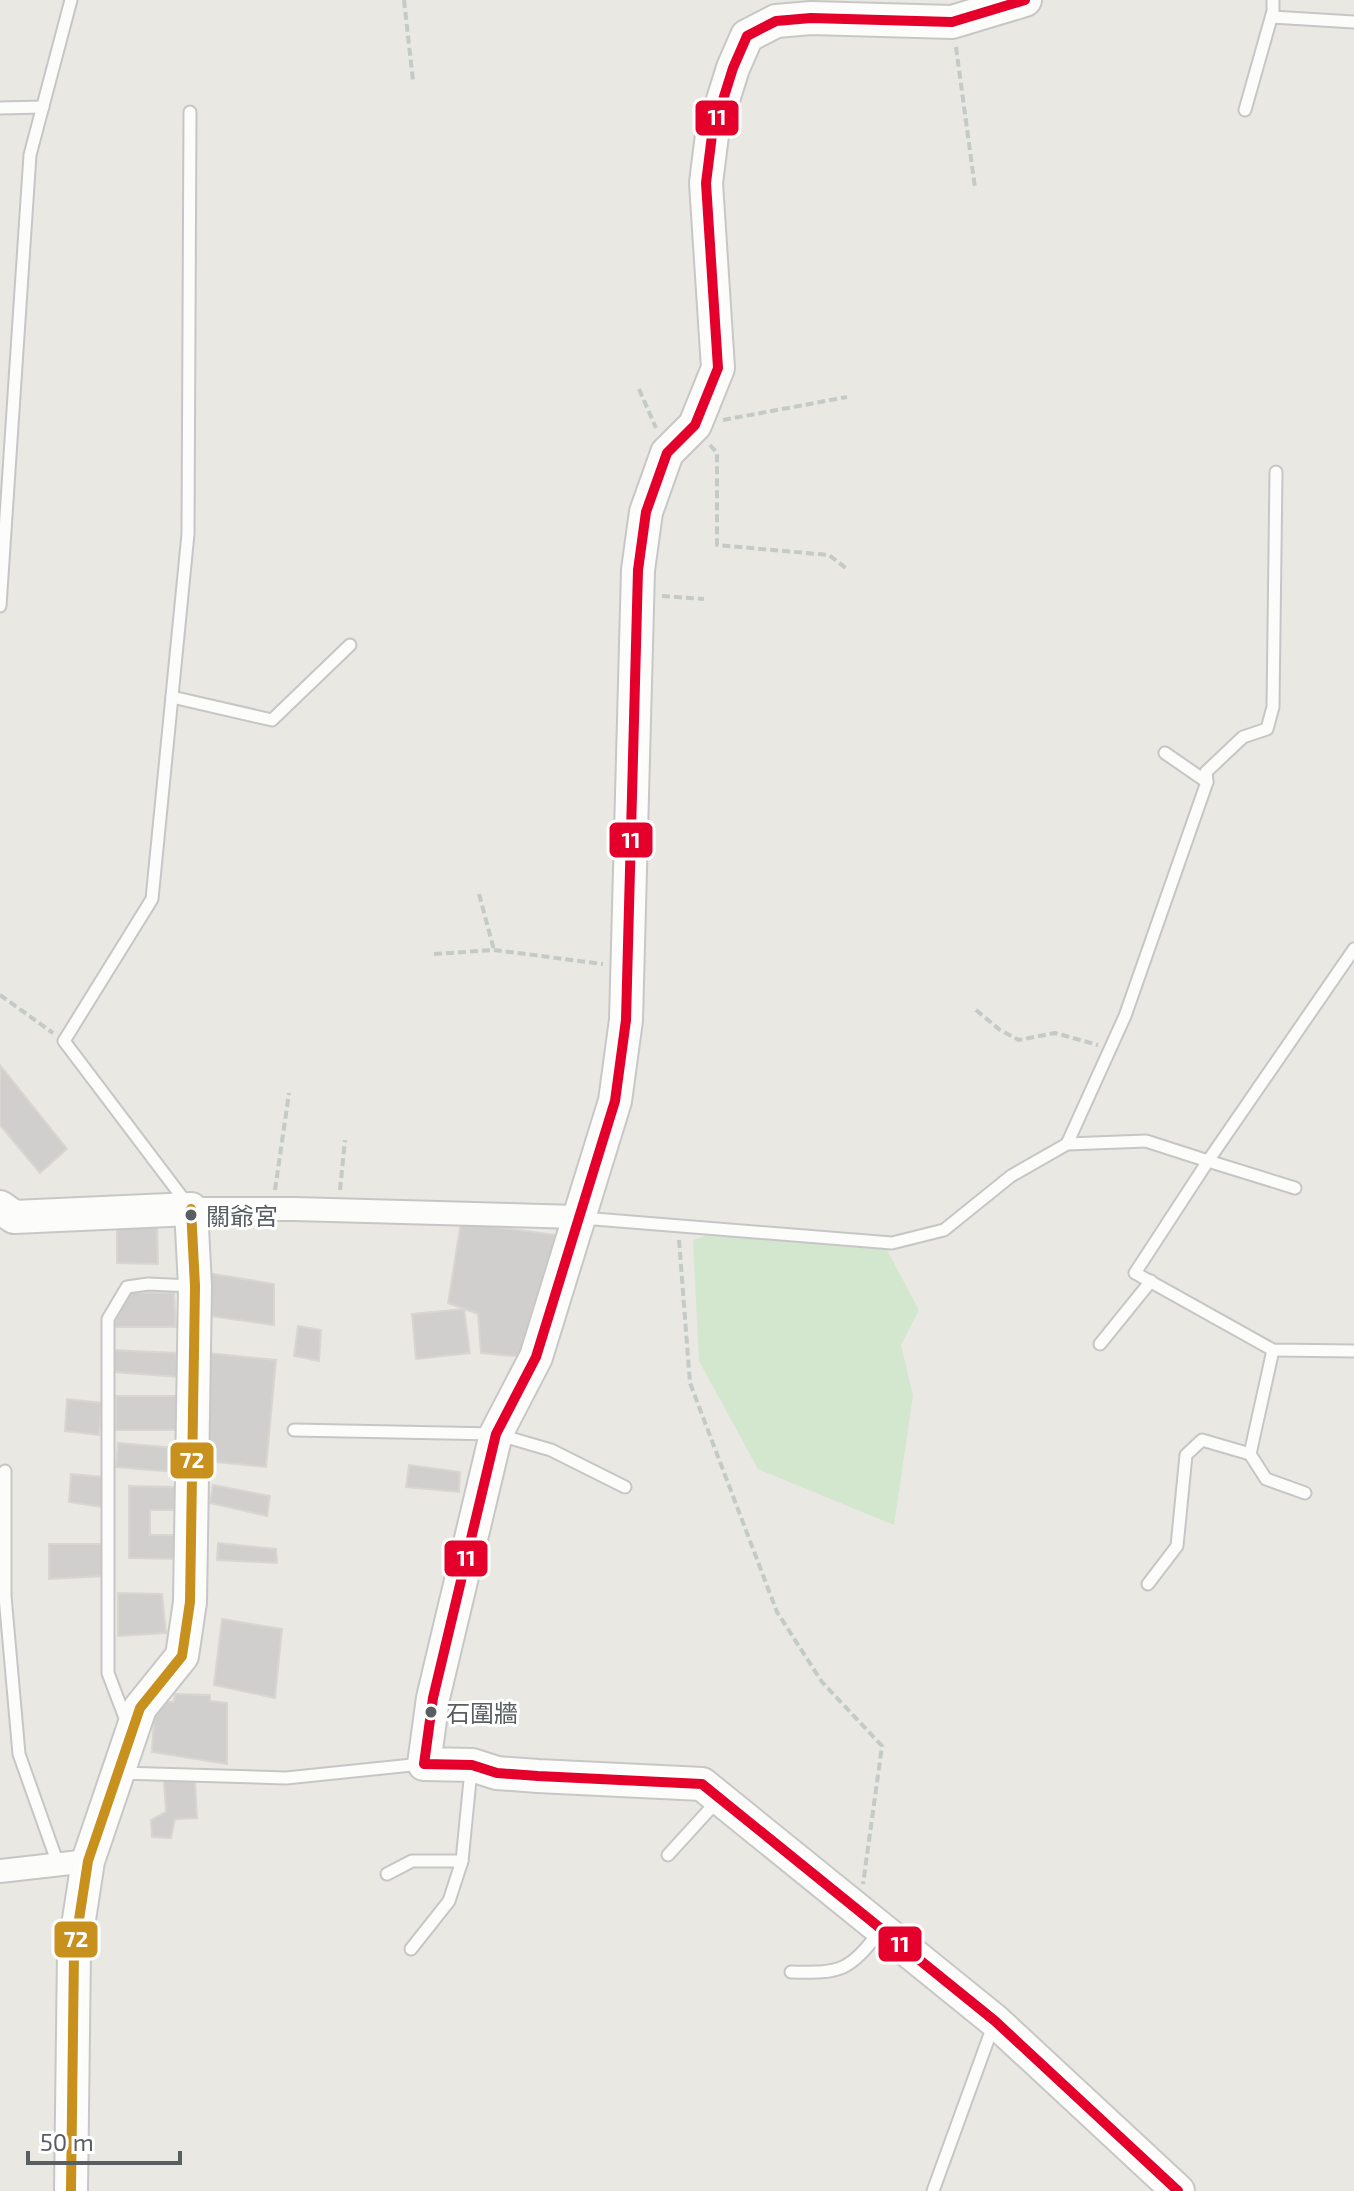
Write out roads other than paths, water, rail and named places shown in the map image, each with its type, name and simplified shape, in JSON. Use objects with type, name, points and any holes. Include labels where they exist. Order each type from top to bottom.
[{"type":"street","points":[[1025,0],[952,22],[811,18],[776,21],[747,36],[733,68],[712,135],[706,183],[718,368],[695,425],[667,453],[646,512],[638,570],[629,967],[626,1020],[615,1101],[536,1357],[496,1434],[433,1698],[424,1764],[472,1765],[497,1773],[702,1784],[995,2021],[1178,2191]]},
{"type":"street","points":[[0,1207],[14,1217],[191,1209],[273,1209],[577,1217]]},
{"type":"street","points":[[71,2191],[73,1862],[120,1773],[140,1708],[182,1656],[190,1602],[195,1286],[191,1209]]},
{"type":"street","points":[[0,1871],[73,1862]]},
{"type":"lane","points":[[0,606],[30,155],[71,0]]},
{"type":"lane","points":[[1245,110],[1272,17],[1273,0]]},
{"type":"lane","points":[[1272,17],[1354,22]]},
{"type":"lane","points":[[0,108],[43,107]]},
{"type":"lane","points":[[190,112],[188,534],[152,899],[64,1041],[191,1209]]},
{"type":"lane","points":[[1067,1144],[1130,1002],[1207,782],[1206,772],[1243,737],[1267,729],[1273,707],[1276,472]]},
{"type":"lane","points":[[172,697],[272,720],[350,645]]},
{"type":"lane","points":[[1165,753],[1207,782]]},
{"type":"lane","points":[[1354,949],[1135,1273],[1273,1350],[1354,1351]]},
{"type":"lane","points":[[577,1217],[892,1243],[944,1230],[1011,1176],[1067,1144],[1146,1141],[1295,1188]]},
{"type":"lane","points":[[1100,1344],[1151,1281]]},
{"type":"lane","points":[[132,1735],[108,1673],[108,1319],[127,1287],[148,1284],[195,1286]]},
{"type":"lane","points":[[1250,1454],[1273,1350]]},
{"type":"lane","points":[[294,1430],[496,1434],[551,1450],[625,1487]]},
{"type":"lane","points":[[1148,1584],[1177,1546],[1186,1455],[1202,1440],[1250,1454],[1266,1479],[1305,1493]]},
{"type":"lane","points":[[5,1471],[5,1596],[19,1754],[73,1862]]},
{"type":"lane","points":[[120,1773],[286,1778],[424,1764]]},
{"type":"lane","points":[[411,1949],[449,1901],[462,1861],[472,1765]]},
{"type":"lane","points":[[668,1855],[720,1798]]},
{"type":"lane","points":[[387,1874],[412,1861],[462,1861]]},
{"type":"lane","points":[[791,1972],[834,1972],[860,1957],[871,1920]]},
{"type":"lane","points":[[933,2191],[995,2021]]},
{"type":"place","name":"關爺宮","points":[[191,1215]]},
{"type":"place","name":"石圍牆","points":[[431,1712]]}]
